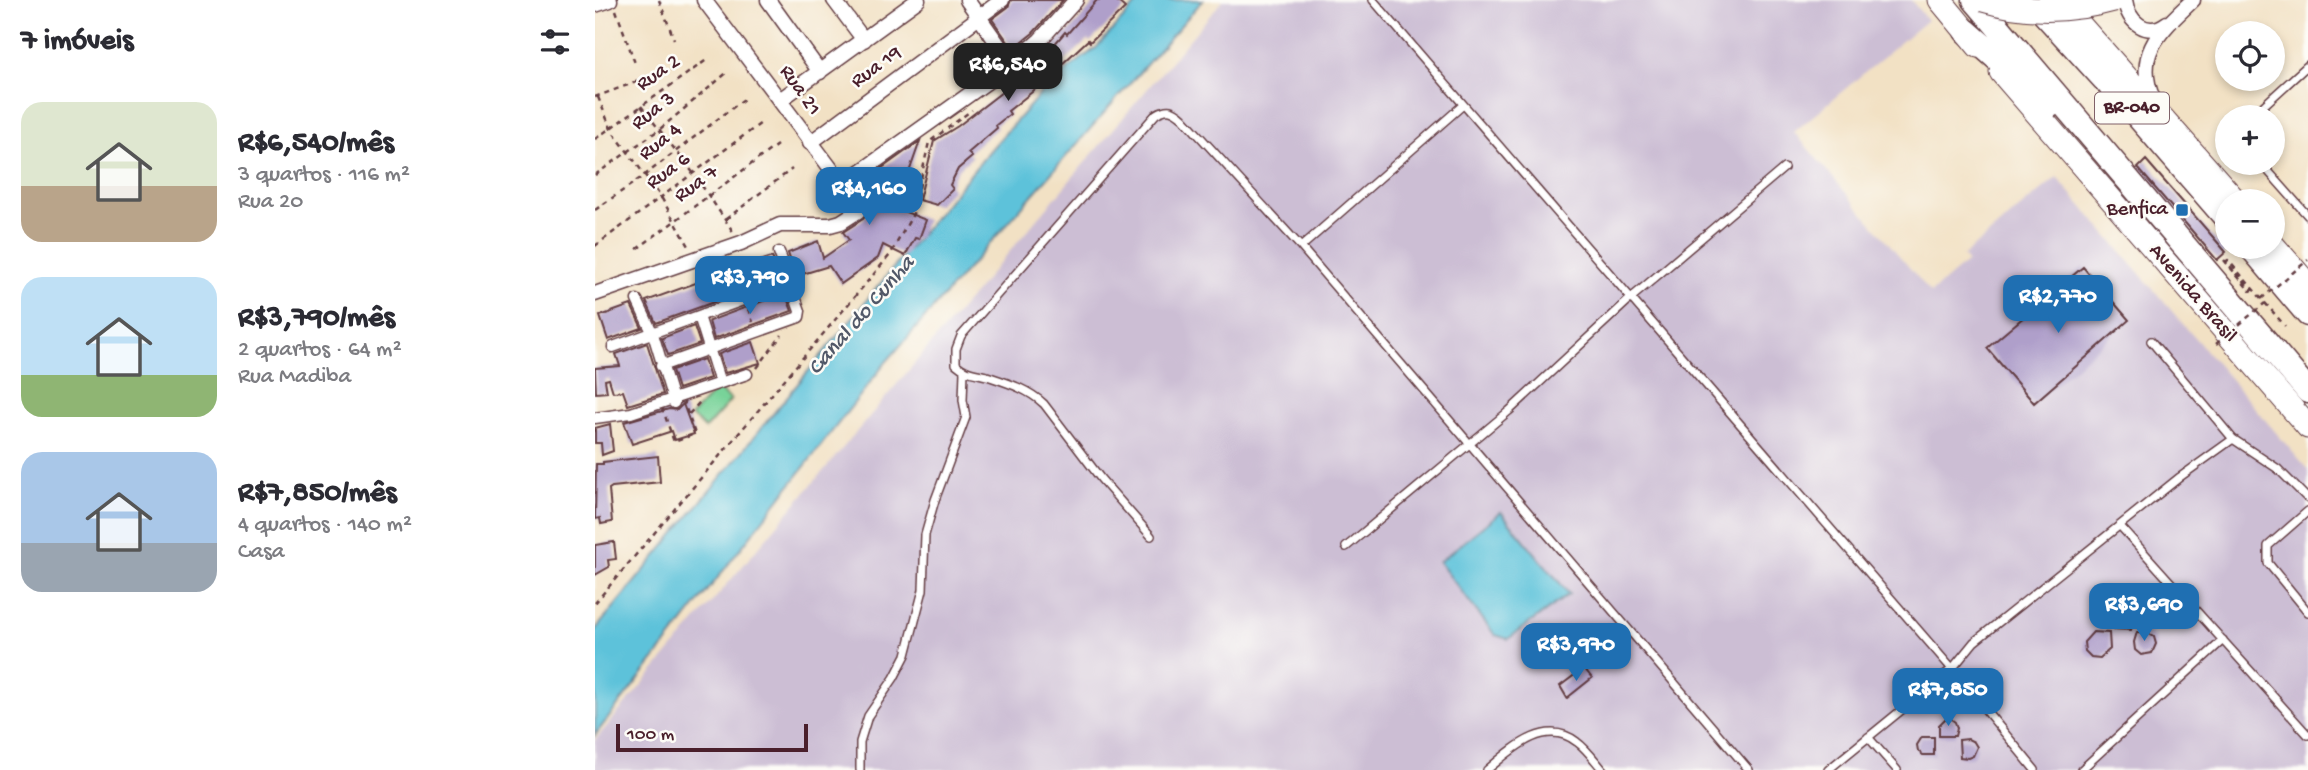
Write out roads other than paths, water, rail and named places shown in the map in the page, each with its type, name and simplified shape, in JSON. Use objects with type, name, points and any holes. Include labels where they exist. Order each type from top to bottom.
[{"type":"highway","name":"Avenida Brasil","points":[[1940,0],[2308,427]]},
{"type":"highway","name":"Avenida Brasil","points":[[1975,0],[2308,391]]},
{"type":"highway","points":[[1983,0],[2015,7],[2053,10],[2114,0]]},
{"type":"highway","name":"BR-040","points":[[2032,0],[2215,205]]},
{"type":"highway","points":[[2058,0],[2226,189]]},
{"type":"highway","points":[[1966,31],[2111,159]]},
{"type":"highway","points":[[2261,259],[2308,314]]},
{"type":"highway","points":[[2285,259],[2308,285]]},
{"type":"street","name":"Rua 21","points":[[595,294],[741,243],[780,225],[830,225],[853,216],[858,211],[858,206],[704,0]]},
{"type":"street","points":[[768,0],[820,72]]},
{"type":"street","points":[[834,0],[864,40]]},
{"type":"street","points":[[780,100],[864,40],[902,5],[918,0]]},
{"type":"street","points":[[967,0],[1012,64]]},
{"type":"street","name":"Rua 19","points":[[810,143],[1003,0]]},
{"type":"street","points":[[842,185],[1012,64],[1040,40],[1076,0]]},
{"type":"street","points":[[2125,0],[2129,15],[2144,28],[2155,30],[2174,18]]},
{"type":"street","points":[[2171,126],[2153,98],[2145,70],[2151,46],[2193,0]]},
{"type":"street","points":[[661,366],[799,317],[800,311],[779,252]]},
{"type":"street","points":[[613,346],[790,283]]},
{"type":"street","points":[[637,300],[662,359],[661,366],[673,401]]},
{"type":"street","points":[[699,316],[720,383]]},
{"type":"street","points":[[595,418],[623,415],[673,401],[747,374]]},
{"type":"lane","points":[[1373,0],[1952,669],[2035,770]]},
{"type":"lane","points":[[2264,105],[2308,65]]},
{"type":"lane","points":[[1301,247],[1463,105]]},
{"type":"lane","points":[[1151,536],[1101,479],[1044,404],[1033,394],[988,376],[964,371],[956,364],[956,349],[961,336],[1156,114],[1165,109],[1174,110],[1183,118],[1301,247],[1749,770]]},
{"type":"lane","points":[[1346,547],[1469,444],[1632,298],[1784,168]]},
{"type":"lane","points":[[2272,175],[2308,215]]},
{"type":"lane","points":[[2151,341],[2233,439],[2278,469],[2308,499]]},
{"type":"lane","points":[[860,770],[860,742],[868,716],[894,678],[910,642],[923,590],[925,535],[966,417],[963,400],[964,371]]},
{"type":"lane","points":[[1828,770],[1952,669],[1974,642],[2233,439]]},
{"type":"lane","points":[[2308,511],[2268,546],[2267,555],[2268,563],[2308,612]]},
{"type":"lane","points":[[2121,527],[2308,735]]},
{"type":"lane","points":[[2081,770],[2223,640]]},
{"type":"lane","points":[[1487,770],[1522,741],[1539,735],[1555,734],[1566,735],[1579,742],[1603,770]]},
{"type":"lane","points":[[1868,737],[1897,770]]},
{"type":"water","name":"Canal do Cunha","points":[[1140,0],[1203,0],[887,361],[595,735],[595,630],[992,148],[1050,83],[1097,47]]},
{"type":"water","points":[[1501,512],[1569,594],[1508,639],[1495,635],[1439,562]]},
{"type":"place","name":"Benfica","points":[[2182,210]]}]
